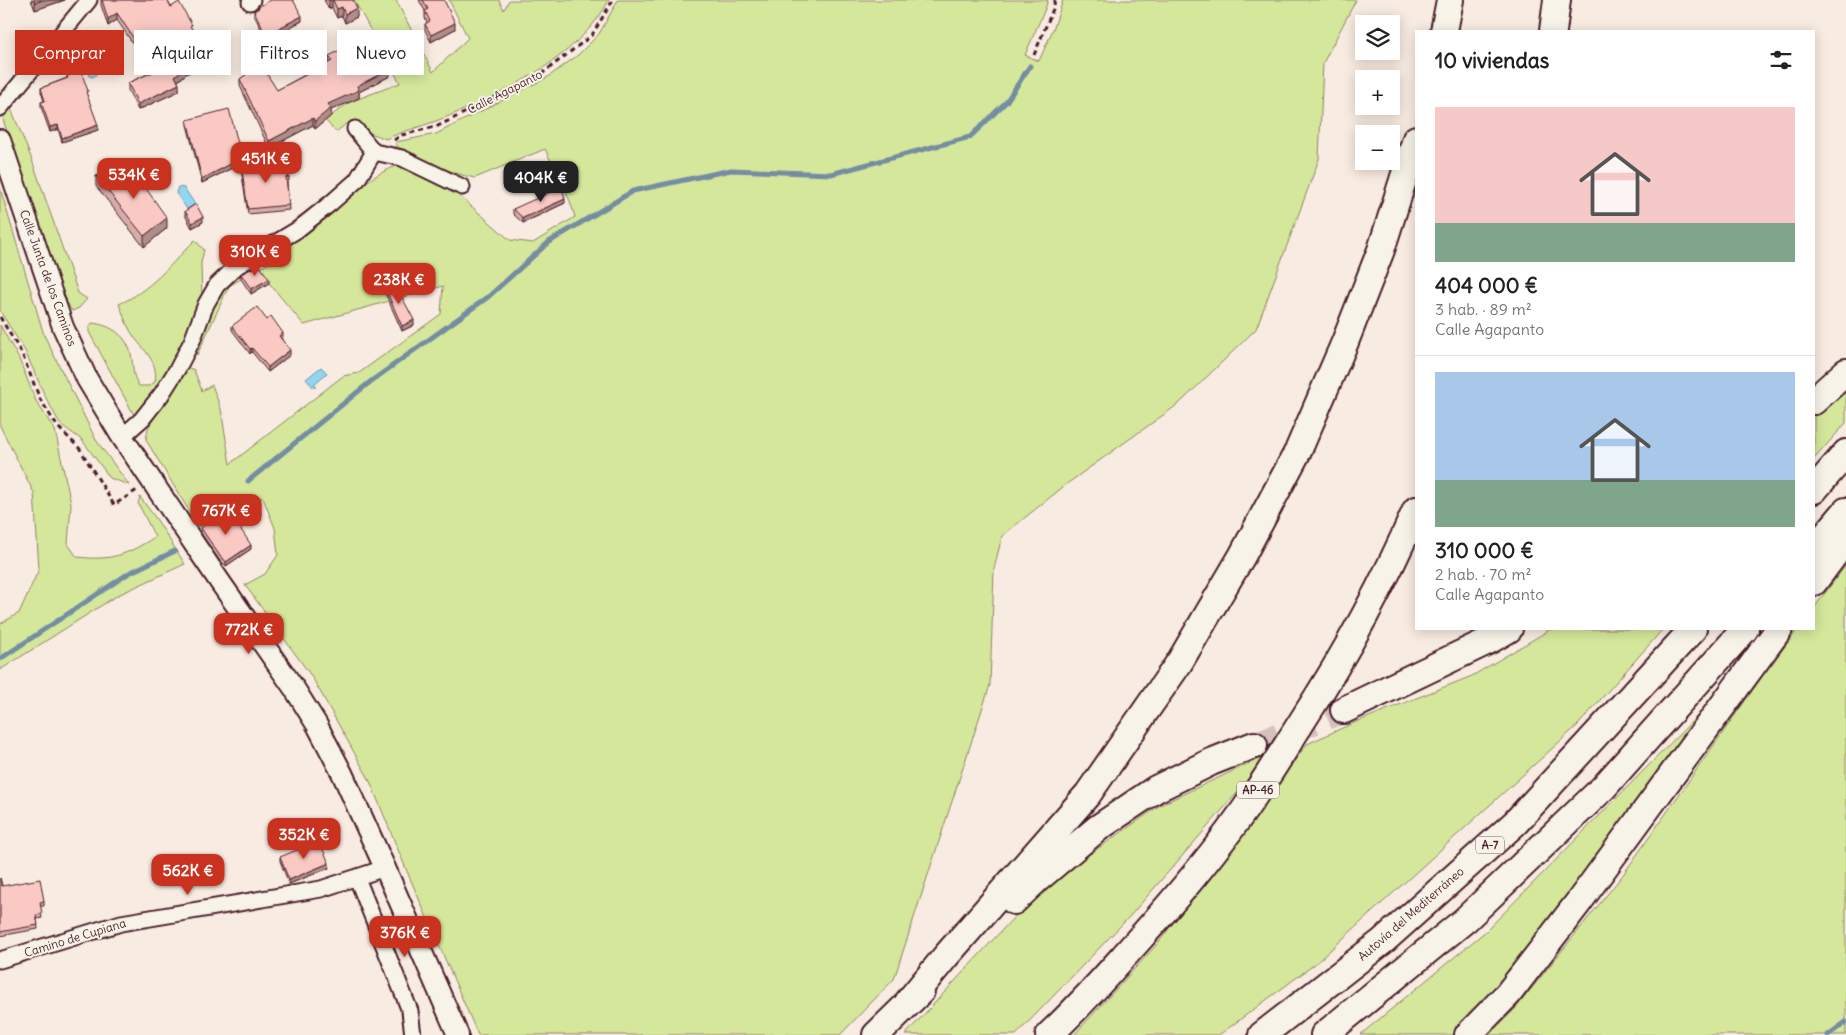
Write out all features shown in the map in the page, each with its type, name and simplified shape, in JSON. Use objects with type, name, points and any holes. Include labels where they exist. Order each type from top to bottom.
[{"type":"highway","points":[[1444,30],[1450,0]]},
{"type":"highway","points":[[1553,30],[1557,0]]},
{"type":"highway","points":[[908,1002],[1088,794],[1179,663],[1242,556],[1298,451],[1382,250],[1415,142]]},
{"type":"highway","points":[[1815,400],[1846,372]]},
{"type":"highway","points":[[1815,489],[1846,453]]},
{"type":"highway","points":[[1815,548],[1846,511]]},
{"type":"highway","name":"AP-46","points":[[1049,1035],[1071,1014],[1154,923],[1209,857],[1258,791],[1317,698],[1364,618],[1415,512]]},
{"type":"highway","points":[[1815,581],[1846,539]]},
{"type":"highway","points":[[1344,710],[1507,630]]},
{"type":"highway","name":"Autovía del Mediterráneo","points":[[1262,1035],[1383,941],[1514,824],[1692,630]]},
{"type":"highway","points":[[1324,1035],[1465,920],[1603,788],[1744,630]]},
{"type":"highway","points":[[1468,1035],[1508,994],[1578,903],[1778,630]]},
{"type":"highway","points":[[876,1035],[1035,881],[1098,828],[1156,789],[1211,762],[1254,745]]},
{"type":"main road","name":"Calle Junta de los Caminos","points":[[0,140],[63,327],[87,379],[122,437],[294,688],[317,725],[342,773],[386,868],[458,1035]]},
{"type":"street","points":[[0,108],[85,2]]},
{"type":"street","points":[[354,129],[374,152],[402,158],[462,188]]},
{"type":"street","points":[[122,437],[142,420],[174,375],[192,341],[206,304],[217,285],[237,266],[297,230],[331,203],[357,180],[374,152]]},
{"type":"street","name":"Camino de Cupiana","points":[[0,960],[122,923],[321,889],[386,868]]},
{"type":"street","points":[[357,878],[410,1011],[413,1035]]},
{"type":"path","name":"Calle Agapanto","points":[[374,152],[402,135],[438,126],[540,76],[592,35],[613,0]]},
{"type":"path","points":[[1034,55],[1055,0]]},
{"type":"path","points":[[0,317],[22,354],[40,399],[57,426],[80,449],[114,505],[152,481]]},
{"type":"green space","points":[[354,0],[396,0],[411,30],[371,30]]},
{"type":"green space","points":[[449,0],[499,0],[504,10],[509,0],[609,0],[596,21],[557,58],[509,88],[459,112],[386,139],[346,124],[336,132],[325,120],[350,102],[400,83],[396,75],[424,75],[424,54],[433,72],[468,38]]},
{"type":"green space","points":[[618,0],[1048,0],[1025,55],[1039,61],[1054,27],[1063,0],[1356,0],[1323,63],[1319,159],[1256,329],[1180,403],[1068,483],[1002,536],[994,569],[990,685],[894,979],[840,1035],[478,1035],[369,779],[312,677],[245,585],[265,574],[278,555],[275,528],[263,498],[243,497],[227,515],[202,532],[146,440],[148,428],[183,371],[189,368],[194,370],[202,391],[212,385],[221,409],[230,464],[343,376],[359,373],[441,314],[443,286],[304,325],[269,283],[241,279],[229,286],[197,355],[195,347],[219,291],[252,261],[259,269],[269,263],[264,255],[315,221],[380,173],[399,165],[456,193],[510,240],[533,243],[575,217],[570,201],[545,149],[475,178],[454,173],[435,165],[396,146],[396,142],[436,134],[548,77],[578,55],[599,34]]},
{"type":"green space","points":[[10,106],[32,160],[78,293],[87,299],[79,308],[72,311],[65,299],[3,120],[6,110]]},
{"type":"green space","points":[[0,188],[44,335],[96,440],[129,485],[110,478],[82,440],[60,424],[25,351],[0,311]]},
{"type":"green space","points":[[195,240],[204,250],[201,263],[202,299],[181,351],[141,416],[134,415],[89,332],[89,328],[92,323],[100,324],[119,334],[131,352],[134,376],[139,386],[149,386],[155,382],[154,366],[148,354],[130,330],[119,304],[151,284]]},
{"type":"green space","points":[[0,325],[19,359],[36,401],[55,430],[71,504],[68,544],[77,557],[100,558],[118,555],[136,548],[155,537],[138,503],[140,497],[185,564],[118,595],[0,670],[0,624],[19,613],[39,569],[34,493],[0,426]]},
{"type":"green space","points":[[1846,384],[1846,423],[1815,458],[1815,413]]},
{"type":"green space","points":[[1846,565],[1846,1035],[1488,1035],[1515,1009],[1622,876],[1759,681],[1797,630],[1815,630],[1815,607]]},
{"type":"green space","points":[[1549,630],[1662,630],[1578,725],[1315,964],[1219,1035],[1074,1035],[1158,943],[1307,744],[1351,724],[1472,676]]},
{"type":"green space","points":[[1706,707],[1524,957],[1453,1035],[1360,1035],[1486,931]]},
{"type":"green space","points":[[1263,757],[1243,786],[1130,916],[1016,1035],[905,1035],[1041,888],[1162,804]]},
{"type":"water","points":[[178,187],[184,188],[195,204],[187,209],[176,193]]},
{"type":"water","points":[[321,367],[327,373],[314,384],[316,386],[314,388],[306,379]]},
{"type":"building","points":[[102,0],[167,0],[171,7],[179,2],[193,30],[134,30],[134,39],[117,13],[108,19]]},
{"type":"building","points":[[271,0],[293,0],[302,16],[275,30],[264,30],[254,11]]},
{"type":"building","points":[[333,0],[353,0],[357,8],[345,14],[342,7],[337,9]]},
{"type":"building","points":[[423,0],[444,0],[455,23],[431,35],[425,24],[430,21],[425,11],[428,9]]},
{"type":"building","points":[[337,52],[337,75],[378,75],[357,86],[359,90],[328,104],[331,108],[315,121],[313,118],[269,141],[240,79],[246,75],[268,75],[277,90],[305,75],[327,75],[327,64],[332,61],[329,56]]},
{"type":"building","points":[[82,75],[88,91],[86,92],[98,125],[62,138],[58,125],[50,127],[41,102],[45,101],[41,88],[68,78],[67,76]]},
{"type":"building","points":[[146,75],[176,75],[179,84],[138,104],[128,83]]},
{"type":"building","points":[[229,109],[242,158],[202,179],[187,120]]},
{"type":"building","points":[[287,161],[289,177],[286,177],[289,205],[248,209],[241,165]]},
{"type":"building","points":[[125,169],[138,186],[142,183],[167,218],[144,236],[96,176]]},
{"type":"building","points":[[562,187],[565,199],[523,218],[513,209]]},
{"type":"building","points":[[196,204],[203,217],[192,223],[185,211]]},
{"type":"building","points":[[259,265],[269,279],[251,289],[241,274]]},
{"type":"building","points":[[395,284],[414,320],[402,326],[385,288]]},
{"type":"building","points":[[257,307],[267,320],[271,316],[283,333],[279,336],[290,350],[268,367],[252,348],[250,349],[232,326]]},
{"type":"building","points":[[227,508],[251,545],[226,562],[201,528]]},
{"type":"building","points":[[319,841],[329,863],[289,880],[280,857]]},
{"type":"building","points":[[0,878],[2,886],[40,879],[44,901],[40,902],[42,914],[36,915],[38,925],[0,932]]},
{"type":"waterway","points":[[248,481],[370,382],[488,297],[549,242],[633,191],[731,170],[831,174],[970,137],[1006,102],[1030,66]]},
{"type":"waterway","points":[[0,659],[129,573],[175,551]]},
{"type":"waterway","points":[[1828,1035],[1846,1022]]},
{"type":"tunnel","points":[[1254,745],[1344,710]]}]
